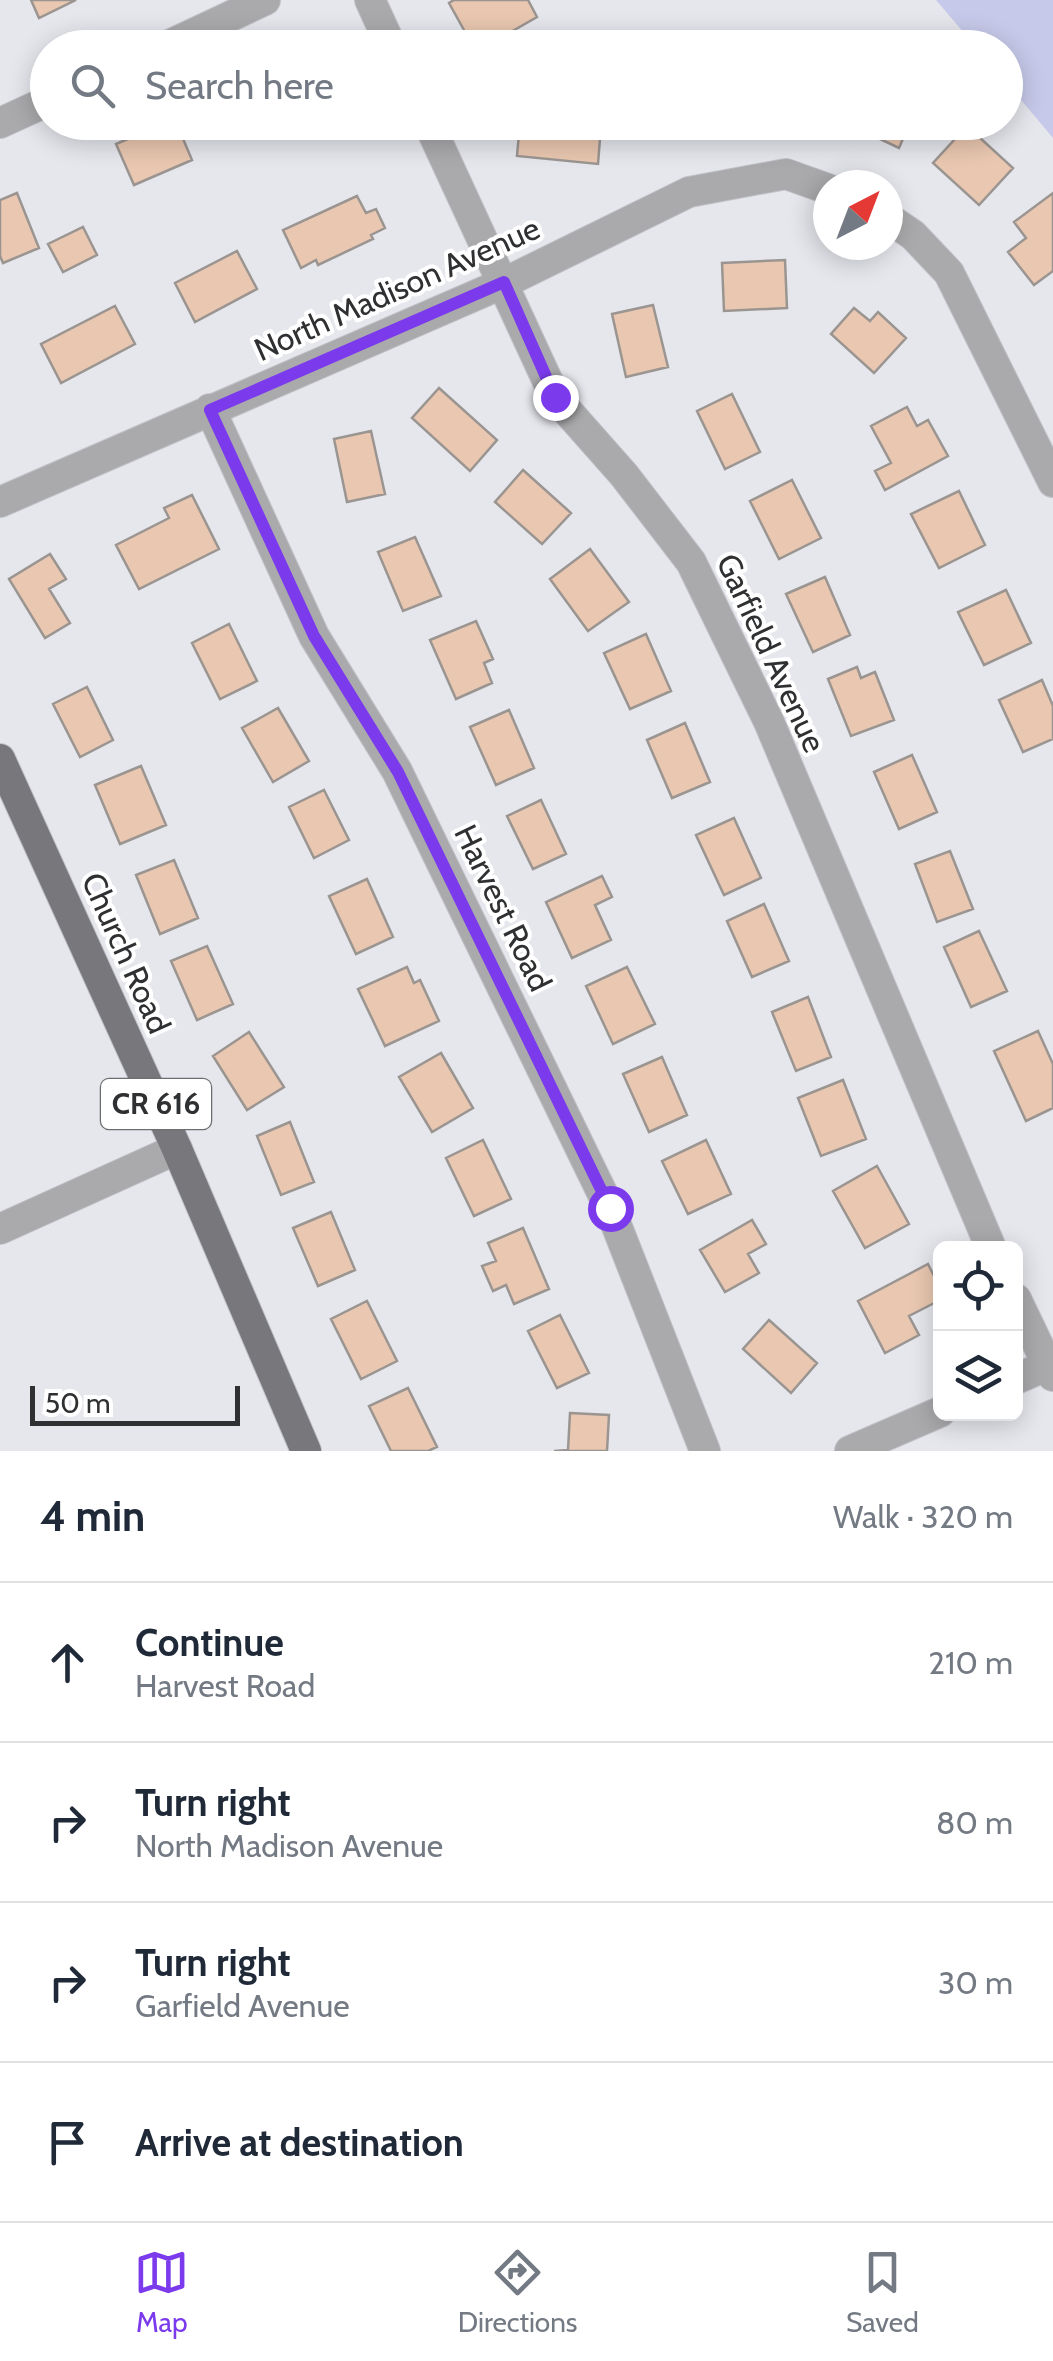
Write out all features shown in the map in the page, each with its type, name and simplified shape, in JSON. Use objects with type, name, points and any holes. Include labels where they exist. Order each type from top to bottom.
[{"type":"main road","name":"Church Road","points":[[0,759],[306,1451]]},
{"type":"street","points":[[201,30],[265,0]]},
{"type":"street","points":[[370,0],[384,30]]},
{"type":"street","points":[[0,123],[30,109]]},
{"type":"street","name":"Garfield Avenue","points":[[437,140],[555,397],[624,474],[691,562],[768,722],[988,1241]]},
{"type":"street","name":"North Madison Avenue","points":[[0,502],[504,282],[689,192],[786,174],[813,184]]},
{"type":"street","points":[[903,228],[949,273],[1053,482]]},
{"type":"street","name":"Harvest Road","points":[[210,410],[314,636],[398,772],[610,1208],[706,1451]]},
{"type":"street","points":[[0,1230],[176,1150]]},
{"type":"street","points":[[1023,1313],[1051,1368],[1023,1377]]},
{"type":"street","points":[[850,1451],[933,1415]]},
{"type":"shaded area","points":[[936,0],[1053,0],[1053,138],[1023,102],[1023,30],[962,30]]},
{"type":"building","points":[[31,0],[76,0],[39,18]]},
{"type":"building","points":[[528,0],[537,17],[514,30],[464,30],[449,3]]},
{"type":"building","points":[[125,140],[184,140],[192,160],[134,185],[116,144]]},
{"type":"building","points":[[518,140],[600,140],[598,164],[517,156]]},
{"type":"building","points":[[882,140],[902,140],[899,148]]},
{"type":"building","points":[[954,140],[982,140],[1013,168],[979,205],[933,163]]},
{"type":"building","points":[[17,193],[39,248],[3,263],[0,200]]},
{"type":"building","points":[[1053,193],[1053,271],[1034,285],[1008,252],[1026,238],[1014,222]]},
{"type":"building","points":[[357,196],[366,213],[376,209],[385,228],[371,235],[373,239],[318,265],[316,260],[301,268],[283,230]]},
{"type":"building","points":[[83,227],[97,255],[63,272],[48,244]]},
{"type":"building","points":[[237,251],[257,289],[195,322],[175,283]]},
{"type":"building","points":[[785,260],[787,308],[724,311],[722,263]]},
{"type":"building","points":[[653,305],[668,367],[626,377],[612,314]]},
{"type":"building","points":[[115,306],[135,344],[61,383],[41,344]]},
{"type":"building","points":[[854,308],[870,321],[878,312],[906,338],[874,373],[831,334]]},
{"type":"building","points":[[439,388],[497,440],[470,471],[412,418]]},
{"type":"building","points":[[732,394],[760,452],[725,469],[697,411]]},
{"type":"building","points":[[907,407],[917,426],[928,420],[948,456],[885,490],[875,471],[891,463],[871,426]]},
{"type":"building","points":[[371,431],[385,494],[347,502],[334,439]]},
{"type":"building","points":[[523,470],[571,513],[542,544],[495,502]]},
{"type":"building","points":[[792,480],[821,538],[779,559],[750,501]]},
{"type":"building","points":[[959,491],[985,545],[939,568],[911,514]]},
{"type":"building","points":[[192,495],[219,549],[139,589],[116,545],[169,518],[164,508]]},
{"type":"building","points":[[415,537],[441,596],[403,611],[378,552]]},
{"type":"building","points":[[590,549],[629,602],[588,631],[550,579]]},
{"type":"building","points":[[50,554],[66,579],[49,589],[70,623],[45,638],[9,579]]},
{"type":"building","points":[[825,577],[850,635],[813,652],[786,594]]},
{"type":"building","points":[[1006,590],[1031,643],[984,665],[958,612]]},
{"type":"building","points":[[476,621],[493,659],[484,663],[492,683],[456,699],[430,640]]},
{"type":"building","points":[[229,624],[257,681],[220,699],[192,643]]},
{"type":"building","points":[[646,634],[671,691],[630,709],[604,653]]},
{"type":"building","points":[[857,667],[861,678],[875,672],[894,720],[851,736],[828,679]]},
{"type":"building","points":[[1042,680],[1053,706],[1053,739],[1023,752],[999,700]]},
{"type":"building","points":[[87,687],[113,740],[80,757],[53,704]]},
{"type":"building","points":[[278,708],[309,761],[273,782],[242,728]]},
{"type":"building","points":[[509,710],[534,768],[496,785],[470,727]]},
{"type":"building","points":[[685,723],[710,782],[672,798],[647,740]]},
{"type":"building","points":[[912,755],[937,812],[899,829],[874,772]]},
{"type":"building","points":[[141,766],[166,825],[120,844],[95,785]]},
{"type":"building","points":[[324,790],[349,840],[314,858],[289,807]]},
{"type":"building","points":[[541,800],[566,854],[533,869],[507,816]]},
{"type":"building","points":[[734,818],[761,878],[724,895],[696,835]]},
{"type":"building","points":[[950,851],[973,909],[937,922],[915,864]]},
{"type":"building","points":[[174,860],[198,918],[160,934],[136,875]]},
{"type":"building","points":[[602,876],[612,897],[595,905],[611,940],[572,958],[546,902]]},
{"type":"building","points":[[367,879],[393,937],[356,954],[329,896]]},
{"type":"building","points":[[764,904],[789,961],[752,977],[727,921]]},
{"type":"building","points":[[979,931],[1007,991],[971,1007],[944,947]]},
{"type":"building","points":[[207,946],[233,1004],[197,1020],[171,961]]},
{"type":"building","points":[[407,967],[414,983],[420,980],[439,1021],[385,1046],[358,989]]},
{"type":"building","points":[[627,967],[655,1024],[613,1044],[586,986]]},
{"type":"building","points":[[808,997],[831,1057],[796,1071],[772,1012]]},
{"type":"building","points":[[1038,1031],[1053,1064],[1053,1108],[1026,1121],[994,1051]]},
{"type":"building","points":[[249,1032],[284,1087],[247,1110],[213,1056]]},
{"type":"building","points":[[441,1053],[473,1108],[432,1132],[399,1077]]},
{"type":"building","points":[[662,1057],[687,1115],[649,1132],[623,1074]]},
{"type":"building","points":[[843,1080],[866,1139],[821,1156],[798,1098]]},
{"type":"building","points":[[290,1122],[314,1182],[281,1195],[257,1136]]},
{"type":"building","points":[[483,1140],[511,1199],[474,1216],[446,1158]]},
{"type":"building","points":[[706,1140],[731,1194],[688,1214],[662,1161]]},
{"type":"building","points":[[877,1166],[909,1224],[865,1248],[833,1191]]},
{"type":"building","points":[[331,1212],[355,1270],[318,1286],[293,1228]]},
{"type":"building","points":[[752,1220],[766,1244],[748,1254],[759,1273],[725,1292],[700,1250]]},
{"type":"building","points":[[523,1228],[549,1289],[514,1304],[506,1285],[493,1291],[482,1266],[496,1261],[488,1243]]},
{"type":"building","points":[[928,1264],[933,1274],[933,1304],[909,1316],[919,1335],[885,1353],[858,1301]]},
{"type":"building","points":[[367,1301],[397,1361],[361,1379],[331,1319]]},
{"type":"building","points":[[560,1315],[589,1373],[557,1388],[528,1331]]},
{"type":"building","points":[[769,1320],[817,1363],[791,1393],[743,1349]]},
{"type":"building","points":[[408,1388],[437,1447],[428,1451],[391,1451],[369,1406]]},
{"type":"building","points":[[570,1413],[609,1415],[607,1451],[554,1451],[568,1450]]},
{"type":"route","points":[[555,397],[504,282],[210,410],[314,636],[398,772],[610,1208]]}]
